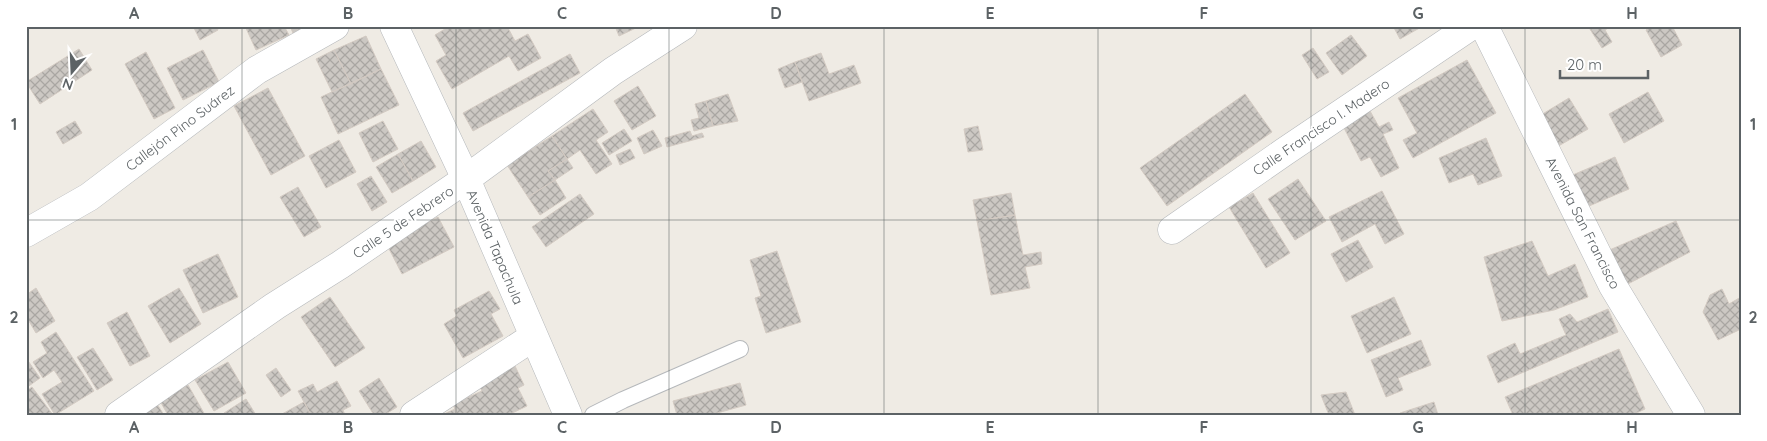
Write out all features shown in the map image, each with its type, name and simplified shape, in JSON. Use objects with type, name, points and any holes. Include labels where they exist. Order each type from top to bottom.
[{"type":"street","name":"Callejón Pino Suárez","points":[[26,233],[89,197],[257,70],[335,26]]},
{"type":"street","name":"Avenida Tapachula","points":[[394,26],[466,179],[568,415]]},
{"type":"street","name":"Calle 5 de Febrero","points":[[119,415],[260,316],[340,265],[466,179],[613,71],[684,26]]},
{"type":"street","name":"Calle Francisco I. Madero","points":[[1172,230],[1470,26]]},
{"type":"street","name":"Avenida San Francisco","points":[[1484,26],[1613,286],[1691,415]]},
{"type":"street","points":[[414,415],[533,337]]},
{"type":"lane","points":[[593,415],[740,348]]},
{"type":"building","points":[[193,26],[216,26],[218,30],[200,40]]},
{"type":"building","points":[[245,26],[284,26],[289,35],[256,50]]},
{"type":"building","points":[[290,26],[307,26],[293,33]]},
{"type":"building","points":[[450,26],[507,26],[515,41],[528,34],[541,58],[518,71],[509,56],[452,89],[436,61],[446,55],[435,35]]},
{"type":"building","points":[[615,26],[640,26],[619,36]]},
{"type":"building","points":[[1393,26],[1423,26],[1400,39]]},
{"type":"building","points":[[1588,26],[1611,26],[1605,30],[1612,42],[1602,48]]},
{"type":"building","points":[[1652,26],[1672,26],[1682,45],[1661,57],[1646,30]]},
{"type":"building","points":[[1351,35],[1367,56],[1342,75],[1326,53]]},
{"type":"building","points":[[366,36],[381,69],[351,84],[334,50]]},
{"type":"building","points":[[1313,48],[1329,72],[1317,79],[1302,55]]},
{"type":"building","points":[[79,49],[92,70],[40,104],[26,82]]},
{"type":"building","points":[[203,50],[219,82],[183,100],[167,68]]},
{"type":"building","points":[[334,50],[351,84],[332,92],[316,59]]},
{"type":"building","points":[[146,52],[175,108],[154,119],[125,64]]},
{"type":"building","points":[[821,53],[829,74],[854,65],[861,83],[809,101],[795,62]]},
{"type":"building","points":[[570,54],[580,73],[473,131],[463,113]]},
{"type":"building","points":[[1467,60],[1496,113],[1413,158],[1403,140],[1417,133],[1398,98]]},
{"type":"building","points":[[795,62],[802,82],[785,88],[778,69]]},
{"type":"building","points":[[381,69],[399,105],[338,134],[321,97]]},
{"type":"building","points":[[638,86],[656,116],[632,130],[614,101]]},
{"type":"building","points":[[268,88],[305,156],[271,175],[234,106]]},
{"type":"building","points":[[1648,92],[1664,121],[1624,143],[1609,114]]},
{"type":"building","points":[[728,94],[738,121],[713,126],[706,101]]},
{"type":"building","points":[[1245,94],[1272,132],[1167,206],[1140,168]]},
{"type":"building","points":[[1569,98],[1588,129],[1555,148],[1536,118]]},
{"type":"building","points":[[706,101],[713,126],[694,131],[691,120],[699,118],[695,104]]},
{"type":"building","points":[[593,109],[608,132],[596,140],[612,164],[596,174],[580,150],[567,159],[552,136]]},
{"type":"building","points":[[1370,111],[1379,127],[1389,122],[1393,130],[1383,134],[1399,168],[1381,177],[1370,157],[1361,161],[1342,124]]},
{"type":"building","points":[[75,121],[82,133],[63,144],[56,132]]},
{"type":"building","points":[[383,121],[398,149],[373,162],[359,133]]},
{"type":"building","points":[[978,126],[983,150],[968,152],[964,129]]},
{"type":"building","points":[[624,129],[632,141],[609,155],[602,143]]},
{"type":"building","points":[[653,130],[662,146],[644,154],[637,138]]},
{"type":"building","points":[[690,131],[692,136],[702,133],[704,137],[667,147],[665,138]]},
{"type":"building","points":[[552,136],[567,159],[548,171],[555,180],[528,197],[507,165]]},
{"type":"building","points":[[1486,138],[1502,176],[1478,185],[1473,174],[1449,183],[1439,158]]},
{"type":"building","points":[[339,140],[356,172],[326,188],[309,156]]},
{"type":"building","points":[[421,141],[436,167],[413,181],[398,154]]},
{"type":"building","points":[[630,149],[635,158],[620,165],[616,155]]},
{"type":"building","points":[[398,154],[413,181],[392,193],[376,167]]},
{"type":"building","points":[[1615,157],[1629,189],[1582,209],[1568,177]]},
{"type":"building","points":[[567,159],[573,168],[555,180],[548,171]]},
{"type":"building","points":[[371,176],[387,202],[372,211],[357,184]]},
{"type":"building","points":[[1298,179],[1326,221],[1295,240],[1268,199]]},
{"type":"building","points":[[555,180],[566,198],[540,215],[528,197]]},
{"type":"building","points":[[298,187],[321,227],[304,237],[280,197]]},
{"type":"building","points":[[1382,191],[1404,234],[1385,244],[1375,224],[1342,242],[1329,217]]},
{"type":"building","points":[[1011,193],[1015,215],[977,221],[973,200]]},
{"type":"building","points":[[1253,193],[1290,253],[1266,268],[1229,207]]},
{"type":"building","points":[[580,194],[594,214],[546,247],[532,227]]},
{"type":"building","points":[[1015,215],[1023,255],[1041,252],[1042,264],[1025,267],[1030,288],[991,295],[977,221]]},
{"type":"building","points":[[438,217],[454,247],[402,274],[386,243]]},
{"type":"building","points":[[1676,221],[1690,252],[1622,287],[1605,252]]},
{"type":"building","points":[[1358,240],[1373,267],[1346,282],[1331,254]]},
{"type":"building","points":[[1532,241],[1548,276],[1575,264],[1588,297],[1554,310],[1502,321],[1484,257]]},
{"type":"building","points":[[777,251],[801,322],[766,333],[755,298],[761,296],[750,260]]},
{"type":"building","points":[[218,254],[238,297],[203,313],[183,270]]},
{"type":"building","points":[[36,288],[55,321],[36,333],[26,316],[26,295]]},
{"type":"building","points":[[179,288],[201,324],[170,343],[148,306]]},
{"type":"building","points":[[1722,289],[1729,304],[1741,297],[1741,329],[1718,340],[1703,312],[1710,295]]},
{"type":"building","points":[[489,291],[500,309],[491,314],[503,336],[463,358],[444,324],[457,316],[454,310]]},
{"type":"building","points":[[330,297],[365,348],[335,367],[301,317]]},
{"type":"building","points":[[1394,297],[1411,334],[1367,353],[1351,316]]},
{"type":"building","points":[[1608,309],[1618,332],[1498,383],[1487,356],[1515,343],[1520,354],[1566,335],[1559,319],[1570,314],[1577,322]]},
{"type":"building","points":[[127,312],[150,356],[130,366],[107,323]]},
{"type":"building","points":[[56,332],[94,391],[55,415],[42,394],[62,382],[54,370],[43,378],[33,362],[47,353],[41,342]]},
{"type":"building","points":[[1421,340],[1431,365],[1398,378],[1403,390],[1386,397],[1371,360]]},
{"type":"building","points":[[93,348],[113,380],[97,390],[77,357]]},
{"type":"building","points":[[1619,349],[1645,409],[1632,415],[1513,415],[1505,397]]},
{"type":"building","points":[[26,358],[40,378],[26,388]]},
{"type":"building","points":[[228,362],[246,393],[214,411],[195,380]]},
{"type":"building","points":[[515,366],[524,385],[518,388],[527,406],[508,415],[457,415],[453,404],[482,391],[478,383]]},
{"type":"building","points":[[276,368],[291,390],[281,397],[266,375]]},
{"type":"building","points":[[379,378],[397,407],[384,415],[374,415],[359,391]]},
{"type":"building","points":[[337,381],[351,406],[343,410],[345,415],[311,415],[298,391],[313,384],[317,392]]},
{"type":"building","points":[[740,383],[746,405],[710,415],[677,415],[673,401]]},
{"type":"building","points":[[188,385],[205,415],[168,415],[160,401]]},
{"type":"building","points":[[32,387],[53,415],[26,415],[26,391]]},
{"type":"building","points":[[1346,392],[1355,415],[1329,415],[1321,395]]},
{"type":"building","points":[[246,399],[256,415],[225,415],[224,413]]},
{"type":"building","points":[[304,402],[311,415],[282,414]]},
{"type":"building","points":[[1434,402],[1438,415],[1401,415],[1400,413]]},
{"type":"building","points":[[157,404],[164,415],[139,415]]},
{"type":"building","points":[[455,409],[457,415],[442,415]]}]
